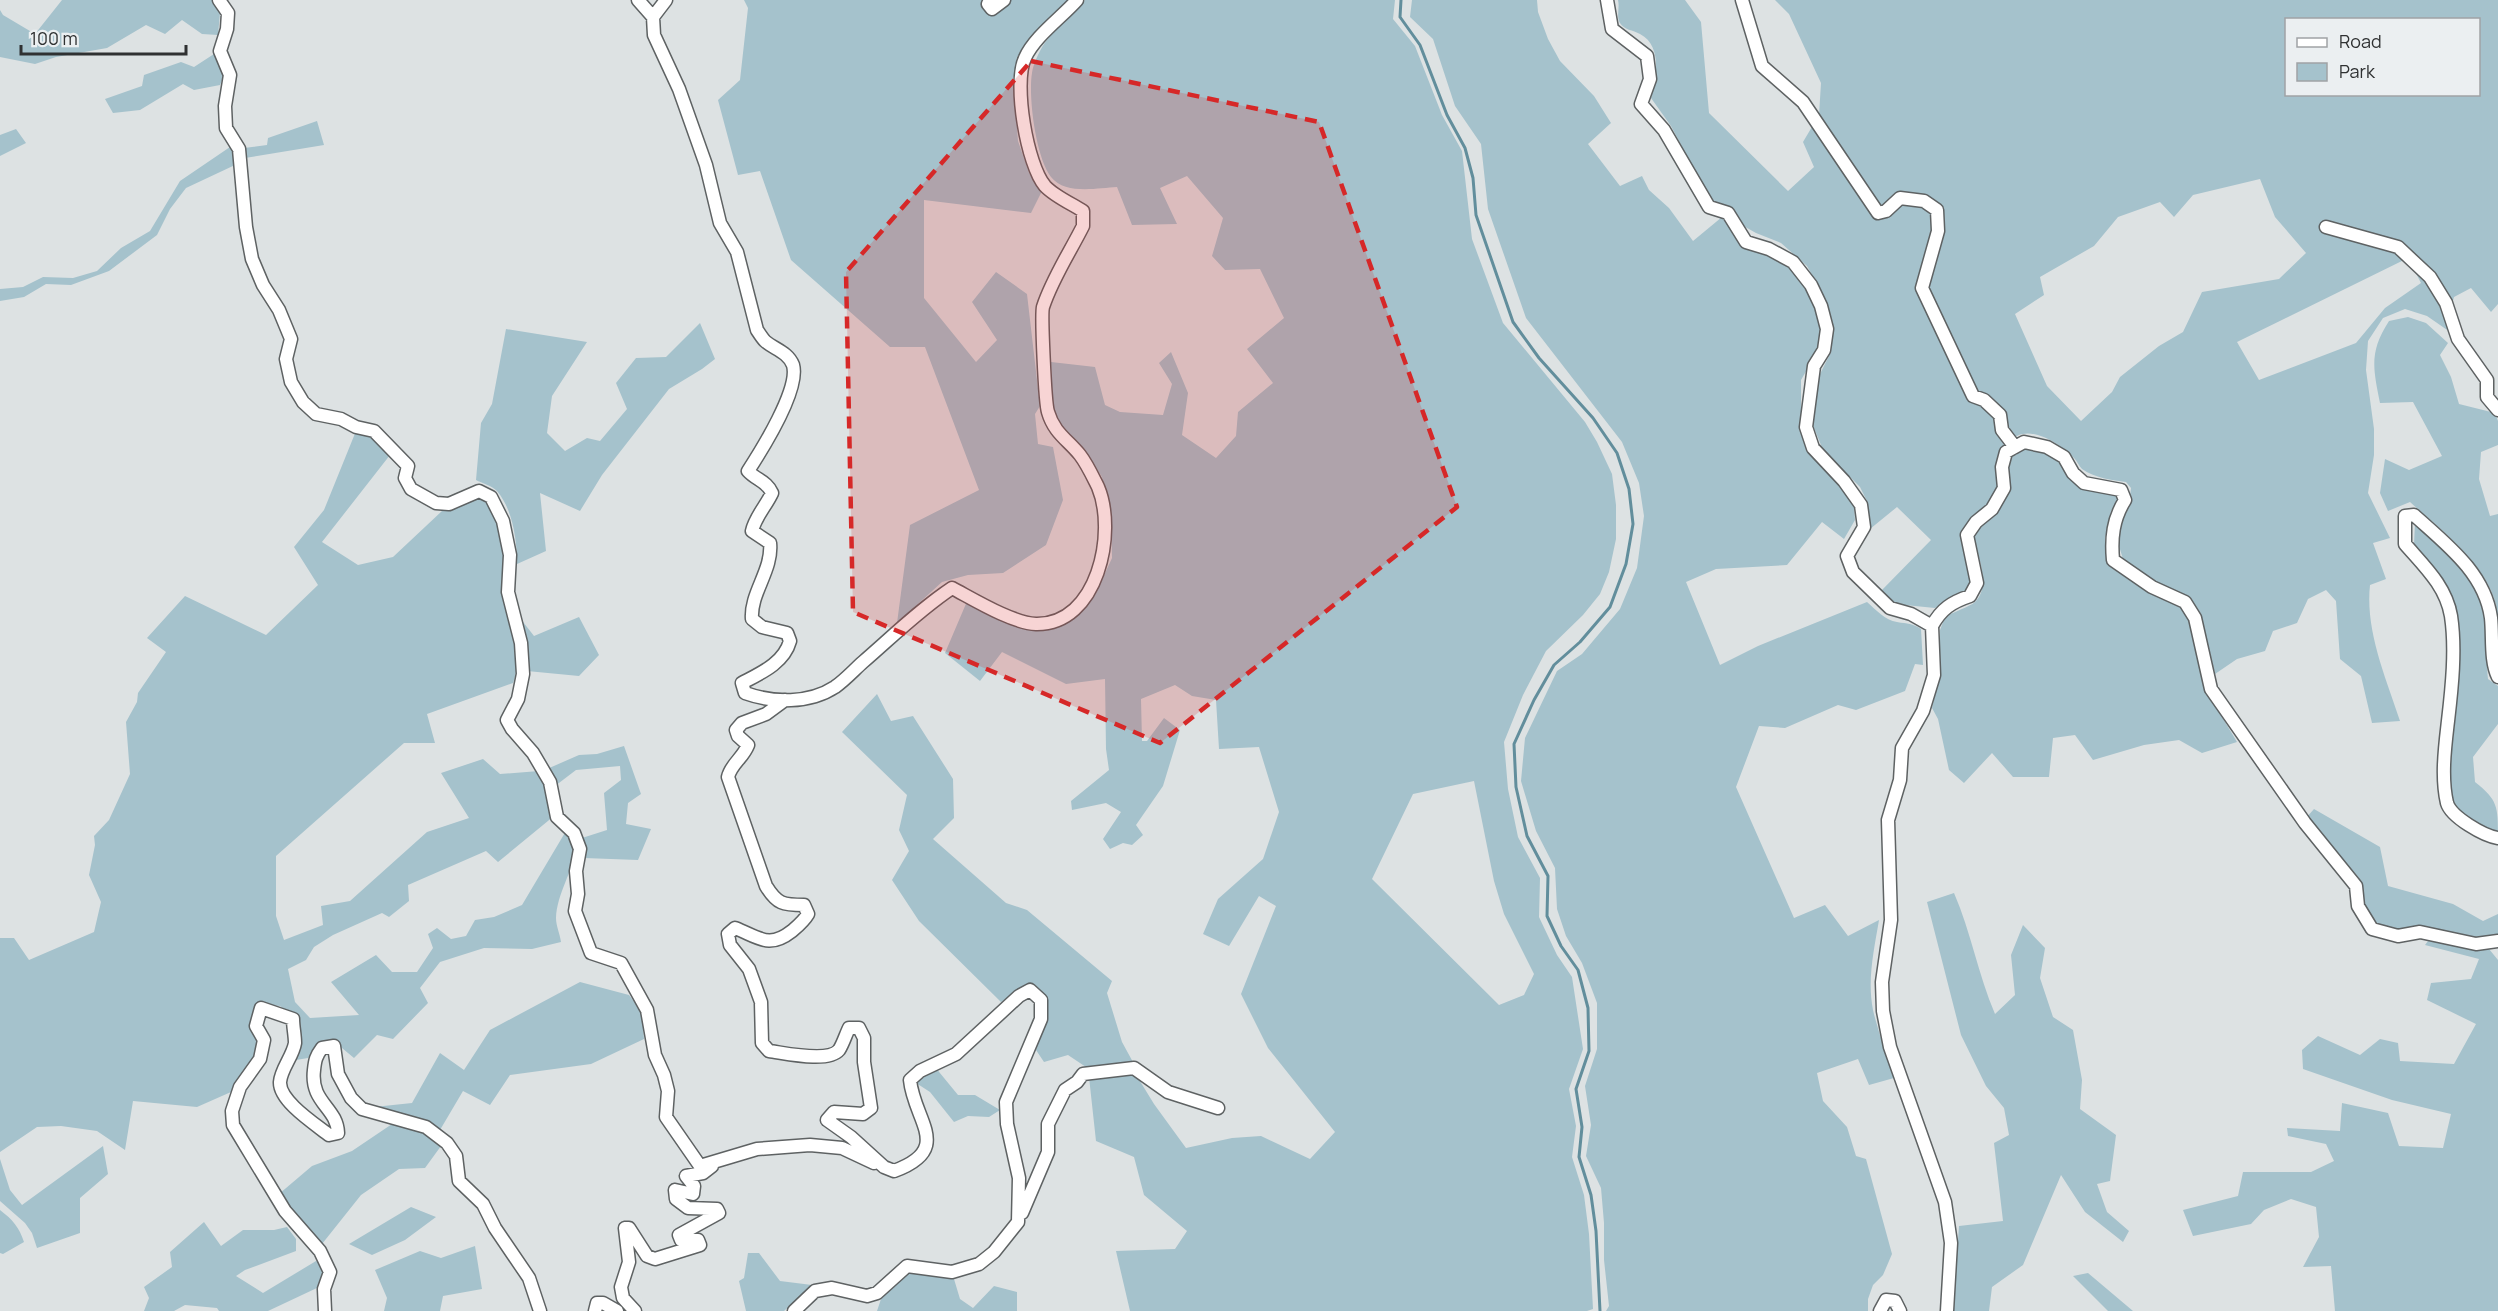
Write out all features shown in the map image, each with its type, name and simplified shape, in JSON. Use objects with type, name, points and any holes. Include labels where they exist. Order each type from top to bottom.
[{"type":"street","points":[[219,0],[228,14],[227,29],[220,51],[230,75],[225,106],[226,128],[239,149],[246,227],[252,259],[263,285],[279,310],[291,339],[286,359],[291,382],[303,402],[316,414],[341,419],[356,427],[374,431],[408,466],[405,478],[411,489],[436,502],[449,504],[479,491],[491,497],[503,521],[510,555],[508,592],[521,643],[523,674],[518,699],[507,720],[533,753],[550,782],[557,817],[574,833],[580,849],[576,871],[578,894],[575,911],[591,953],[621,963],[647,1011],[655,1055],[668,1091],[666,1117],[700,1166],[757,1149],[810,1145],[842,1148],[894,1171],[907,1166],[922,1155],[928,1141],[926,1126],[912,1094],[910,1080],[920,1071],[956,1054],[1019,996],[1030,990],[1041,1000],[1041,1019],[1006,1102],[1007,1124],[1019,1178],[1018,1222]]},
{"type":"street","points":[[638,0],[653,17],[654,35],[679,89],[706,165],[720,223],[737,252],[757,330],[764,340],[786,354],[793,366],[792,378],[777,425],[748,471],[753,477],[768,485],[772,493],[766,506],[753,523],[752,531],[770,543],[771,551],[763,581],[751,609],[752,619],[762,627],[787,633],[790,641],[788,650],[777,663],[742,683],[745,693],[763,699],[785,700],[815,696],[834,687],[925,606],[952,588],[990,609],[1036,624],[1063,618],[1086,597],[1100,568],[1106,529],[1098,488],[1080,454],[1060,436],[1048,411],[1042,310],[1083,226],[1083,212],[1046,188],[1035,171],[1027,141],[1019,80],[1025,57],[1044,33],[1077,0]]},
{"type":"street","points":[[653,17],[666,0]]},
{"type":"street","points":[[990,0],[988,4],[992,9],[1004,0]]},
{"type":"street","points":[[1607,0],[1612,29],[1647,56],[1650,79],[1641,104],[1664,130],[1708,207],[1728,213],[1746,242],[1769,249],[1793,262],[1810,285],[1821,306],[1827,329],[1824,350],[1814,366],[1806,427],[1813,448],[1844,481],[1862,505],[1864,526],[1847,556],[1853,572],[1890,608],[1911,614],[1932,626]]},
{"type":"street","points":[[1742,0],[1762,66],[1803,102],[1878,213],[1886,211],[1900,198],[1924,201],[1937,210],[1938,231],[1922,288],[1973,396],[1984,400],[2000,415],[2002,430],[2015,447]]},
{"type":"street","points":[[2325,227],[2371,237],[2398,247],[2430,278],[2446,303],[2458,339],[2487,381],[2487,397],[2498,410]]},
{"type":"street","points":[[1947,1311],[1951,1243],[1945,1202],[1890,1047],[1882,1011],[1882,982],[1891,920],[1888,820],[1900,780],[1902,748],[1923,711],[1934,675],[1932,626],[1939,613],[1955,601],[1970,596],[1977,583],[1966,535],[1976,522],[1992,509],[2004,488],[2002,467],[2006,452],[2024,442],[2048,447],[2064,457],[2073,473],[2084,483],[2121,490],[2125,500],[2116,513],[2111,541],[2113,560],[2152,587],[2185,602],[2195,618],[2211,689],[2305,823],[2356,886],[2358,906],[2372,929],[2398,936],[2420,932],[2476,944],[2498,941]]},
{"type":"street","points":[[2498,677],[2487,598],[2478,580],[2454,551],[2414,515],[2405,516],[2405,544],[2441,585],[2451,614],[2453,644],[2444,779],[2448,805],[2462,820],[2489,837],[2498,838]]},
{"type":"street","points":[[785,700],[766,714],[742,723],[736,730],[738,736],[748,745],[746,752],[730,767],[728,777],[766,886],[775,900],[788,905],[804,905],[808,914],[804,921],[779,941],[767,941],[735,928],[728,934],[730,945],[749,969],[761,1002],[762,1043],[769,1051],[803,1056],[831,1056],[839,1049],[849,1028],[859,1028],[864,1038],[864,1062],[872,1108],[863,1114],[834,1112],[827,1120],[851,1137],[884,1167]]},
{"type":"street","points":[[325,1311],[324,1289],[330,1272],[320,1251],[285,1210],[233,1125],[232,1112],[240,1087],[260,1059],[264,1040],[256,1026],[261,1008],[293,1019],[295,1043],[280,1081],[282,1092],[290,1103],[329,1135],[338,1133],[338,1125],[316,1094],[312,1083],[315,1057],[322,1048],[334,1046],[338,1074],[351,1098],[362,1109],[426,1127],[447,1143],[456,1156],[459,1181],[483,1204],[495,1228],[529,1278],[540,1311]]},
{"type":"street","points":[[794,1311],[815,1291],[832,1288],[867,1296],[877,1293],[907,1266],[952,1272],[979,1264],[994,1252],[1018,1222],[1048,1152],[1048,1124],[1065,1090],[1077,1082],[1083,1074],[1134,1068],[1168,1092],[1218,1108]]},
{"type":"street","points":[[635,1311],[623,1298],[621,1287],[629,1262],[625,1228],[629,1228],[647,1256],[655,1259],[700,1245],[698,1240],[681,1240],[679,1235],[718,1213],[717,1209],[688,1208],[676,1199],[675,1191],[693,1194],[694,1186],[686,1176],[702,1173],[720,1160]]},
{"type":"street","points":[[1880,1311],[1886,1300],[1895,1301],[1899,1311]]},
{"type":"street","points":[[595,1311],[597,1303],[603,1303],[616,1311]]},
{"type":"highlighted area","points":[[1031,61],[1319,122],[1457,507],[1160,743],[853,612],[846,272]]},
{"type":"green space","points":[[62,0],[213,0],[220,13],[218,35],[202,34],[182,20],[165,34],[146,25],[107,48],[56,57],[35,64],[0,57],[0,10],[3,15],[35,34]]},
{"type":"green space","points":[[744,0],[983,0],[981,6],[993,14],[1011,0],[1068,0],[1017,57],[1013,80],[1018,141],[1029,173],[1042,191],[1031,213],[924,200],[924,298],[976,362],[997,340],[972,302],[996,272],[1027,294],[1040,406],[1035,414],[1038,444],[1053,447],[1063,500],[1046,545],[1003,573],[968,575],[942,582],[897,623],[910,525],[979,490],[925,347],[890,347],[791,260],[760,171],[738,175],[718,100],[740,80],[748,8]]},
{"type":"green space","points":[[1085,0],[1395,0],[1393,19],[1415,46],[1442,115],[1462,151],[1472,239],[1503,323],[1585,422],[1612,474],[1616,505],[1616,539],[1609,572],[1600,594],[1583,615],[1546,651],[1523,695],[1504,742],[1508,789],[1518,837],[1540,878],[1539,917],[1557,955],[1572,977],[1583,1049],[1569,1089],[1576,1126],[1572,1157],[1584,1195],[1589,1234],[1593,1309],[1587,1311],[1130,1311],[1116,1251],[1175,1249],[1187,1231],[1144,1195],[1134,1157],[1096,1141],[1089,1077],[1135,1073],[1186,1148],[1232,1138],[1261,1136],[1310,1159],[1335,1132],[1268,1048],[1241,994],[1276,906],[1259,896],[1229,946],[1203,934],[1218,899],[1263,859],[1279,812],[1259,747],[1219,749],[1216,700],[1192,696],[1175,685],[1141,699],[1142,741],[1147,741],[1164,718],[1180,730],[1163,786],[1136,825],[1143,835],[1132,845],[1123,843],[1110,849],[1103,839],[1121,812],[1106,803],[1072,810],[1071,801],[1109,770],[1106,749],[1105,679],[1066,684],[1002,652],[980,681],[945,653],[968,599],[1035,630],[1068,622],[1095,595],[1112,558],[1111,521],[1102,477],[1081,445],[1063,429],[1053,408],[1051,362],[1095,367],[1105,405],[1120,412],[1163,415],[1172,384],[1159,363],[1171,352],[1188,393],[1182,435],[1216,458],[1236,436],[1238,412],[1273,383],[1247,349],[1284,318],[1260,269],[1225,270],[1212,256],[1223,218],[1187,176],[1160,188],[1177,224],[1132,225],[1117,187],[1082,189],[1064,186],[1051,177],[1046,168],[1034,127],[1031,97],[1033,69],[1045,43]],"holes":[[[1474,781],[1494,881],[1504,914],[1534,974],[1524,995],[1499,1005],[1372,879],[1413,794]]]},
{"type":"green space","points":[[1412,0],[1537,0],[1538,12],[1548,39],[1560,61],[1594,96],[1611,123],[1588,144],[1620,186],[1642,176],[1649,190],[1669,208],[1693,241],[1722,217],[1742,245],[1789,263],[1808,287],[1822,330],[1820,347],[1801,380],[1801,425],[1854,506],[1855,520],[1844,539],[1822,522],[1787,565],[1716,569],[1686,582],[1720,665],[1758,646],[1867,602],[1889,619],[1921,629],[1923,665],[1915,664],[1905,691],[1856,710],[1838,705],[1785,728],[1759,726],[1736,787],[1794,918],[1825,905],[1848,936],[1879,920],[1872,965],[1871,999],[1877,1027],[1894,1078],[1869,1085],[1858,1059],[1817,1073],[1823,1101],[1847,1127],[1856,1156],[1866,1159],[1892,1254],[1883,1275],[1873,1285],[1868,1299],[1868,1311],[1606,1311],[1609,1306],[1604,1260],[1601,1188],[1586,1156],[1591,1125],[1585,1086],[1597,1049],[1597,1003],[1582,963],[1566,936],[1557,909],[1555,868],[1536,831],[1521,781],[1525,738],[1557,671],[1582,654],[1620,609],[1637,568],[1644,516],[1639,483],[1622,442],[1526,318],[1488,209],[1481,144],[1455,106],[1433,39],[1410,17]]},
{"type":"green space","points":[[1618,0],[1685,0],[1701,22],[1709,113],[1788,191],[1814,167],[1803,142],[1819,115],[1821,83],[1789,14],[1775,0],[2498,0],[2498,304],[2491,312],[2471,288],[2454,297],[2451,308],[2453,334],[2427,316],[2405,309],[2383,318],[2368,341],[2366,370],[2374,429],[2374,455],[2368,493],[2390,538],[2373,543],[2386,579],[2370,585],[2369,602],[2378,654],[2400,721],[2372,723],[2361,676],[2340,659],[2336,601],[2326,590],[2308,599],[2297,623],[2273,631],[2265,651],[2237,659],[2215,674],[2201,614],[2190,597],[2157,582],[2123,559],[2119,546],[2120,526],[2129,505],[2131,488],[2126,482],[2092,475],[2082,469],[2062,448],[2047,439],[2032,434],[2017,436],[2002,447],[1998,459],[1999,479],[1995,492],[1987,505],[1972,520],[1973,583],[1966,590],[1935,608],[1895,604],[1882,590],[1931,540],[1897,507],[1870,529],[1867,501],[1860,487],[1823,450],[1812,423],[1819,376],[1831,352],[1832,327],[1821,291],[1807,266],[1781,243],[1740,224],[1728,206],[1711,202],[1671,126],[1651,98],[1656,72],[1652,46],[1640,34],[1626,29],[1618,18]],"holes":[[[2260,179],[2275,217],[2306,253],[2279,279],[2202,292],[2183,332],[2159,346],[2120,377],[2112,392],[2081,421],[2047,386],[2015,314],[2044,295],[2040,277],[2094,246],[2118,217],[2160,202],[2174,217],[2193,195]],[[2408,258],[2421,283],[2385,308],[2356,343],[2259,380],[2237,342]]]},
{"type":"green space","points":[[214,54],[225,74],[220,85],[194,90],[183,84],[140,110],[113,113],[105,99],[142,86],[144,75],[181,62],[194,67]]},
{"type":"green space","points":[[317,121],[324,145],[245,158],[244,148],[267,145],[268,138]]},
{"type":"green space","points":[[16,129],[26,143],[0,156],[0,135]]},
{"type":"green space","points":[[230,147],[234,154],[235,165],[186,188],[170,209],[157,235],[109,271],[71,285],[46,284],[24,297],[0,301],[0,289],[23,287],[43,277],[73,278],[97,271],[121,248],[150,231],[180,181]]},
{"type":"green space","points":[[2408,317],[2426,323],[2448,343],[2440,355],[2451,377],[2459,404],[2495,413],[2498,421],[2498,445],[2481,452],[2479,479],[2490,516],[2498,514],[2498,638],[2496,605],[2491,590],[2472,562],[2448,535],[2410,502],[2388,511],[2380,493],[2385,459],[2409,470],[2442,456],[2413,402],[2380,403],[2374,370],[2378,342],[2389,321]]},
{"type":"green space","points":[[700,323],[715,359],[669,389],[602,475],[580,511],[540,493],[546,551],[517,564],[515,535],[507,507],[497,491],[476,480],[481,423],[492,404],[506,329],[587,342],[552,396],[547,433],[565,451],[587,438],[600,441],[627,409],[616,383],[636,358],[666,357]]},
{"type":"green space","points":[[356,431],[370,434],[390,455],[322,542],[358,565],[393,557],[442,511],[480,498],[486,501],[498,526],[510,582],[516,629],[516,669],[513,683],[427,714],[435,743],[404,743],[276,856],[276,916],[284,940],[323,925],[321,906],[350,901],[427,832],[469,818],[441,773],[483,759],[500,774],[539,771],[546,785],[554,816],[498,862],[486,851],[408,885],[409,901],[389,917],[382,913],[333,935],[314,947],[306,960],[288,969],[295,1002],[310,1018],[359,1015],[331,982],[376,955],[392,972],[417,972],[433,948],[428,934],[437,928],[451,939],[466,936],[475,920],[494,917],[522,905],[566,831],[577,849],[557,909],[556,921],[561,942],[532,949],[484,948],[440,962],[420,988],[428,1003],[393,1039],[377,1035],[354,1058],[336,1043],[319,1045],[308,1058],[290,1061],[296,1017],[280,1006],[259,1004],[251,1016],[257,1043],[256,1056],[231,1092],[197,1107],[133,1101],[125,1150],[97,1131],[61,1126],[37,1127],[0,1152],[0,938],[14,938],[29,960],[94,932],[101,902],[89,875],[95,845],[94,836],[109,820],[130,774],[126,722],[137,702],[138,693],[166,652],[147,638],[185,596],[266,635],[318,585],[294,547],[324,510]]},
{"type":"green space","points":[[2024,447],[2043,449],[2059,457],[2070,475],[2119,492],[2120,498],[2111,511],[2105,538],[2106,555],[2112,568],[2151,592],[2181,605],[2191,619],[2206,690],[2237,742],[2202,753],[2179,740],[2144,745],[2093,760],[2075,735],[2053,738],[2049,777],[2013,777],[1992,753],[1964,783],[1949,770],[1938,719],[1932,708],[1940,674],[1940,630],[1945,617],[1972,604],[1980,595],[1982,569],[1972,534],[1979,525],[1996,512],[2010,489],[2008,467],[2011,454]]},
{"type":"green space","points":[[2415,522],[2463,569],[2482,604],[2486,631],[2488,679],[2498,686],[2498,724],[2473,757],[2475,782],[2492,799],[2497,811],[2498,836],[2463,816],[2452,804],[2449,777],[2458,692],[2456,610],[2448,587],[2414,544]]},
{"type":"green space","points":[[579,617],[599,655],[579,676],[527,671],[520,618],[534,636]]},
{"type":"green space","points":[[877,694],[891,721],[913,716],[953,779],[954,818],[933,839],[1006,903],[1027,910],[1112,981],[1107,993],[1122,1042],[1134,1064],[1086,1067],[1068,1055],[1044,1062],[1036,1050],[1045,1021],[1045,1002],[1021,989],[1001,1002],[919,921],[892,880],[909,851],[899,830],[907,795],[842,732]]},
{"type":"green space","points":[[624,746],[641,794],[628,803],[626,824],[651,829],[638,860],[584,858],[582,838],[607,830],[604,793],[621,780],[620,766],[576,770],[555,786],[547,769],[579,755],[597,754]]},
{"type":"green space","points":[[2314,809],[2380,847],[2388,886],[2453,904],[2483,921],[2498,914],[2498,935],[2476,937],[2419,926],[2398,930],[2377,923],[2364,906],[2359,878],[2306,818]]},
{"type":"green space","points":[[1954,893],[1995,1014],[2015,995],[2011,955],[2023,925],[2045,948],[2040,978],[2053,1017],[2073,1030],[2082,1080],[2080,1109],[2116,1135],[2110,1181],[2097,1184],[2107,1212],[2129,1231],[2123,1242],[2085,1212],[2061,1175],[2023,1265],[1992,1287],[1989,1311],[1953,1311],[1959,1226],[2003,1221],[1994,1143],[2009,1135],[2004,1108],[1986,1086],[1961,1035],[1927,902]]},
{"type":"green space","points":[[2428,941],[2489,949],[2498,960],[2498,1311],[2335,1311],[2331,1266],[2303,1267],[2319,1237],[2316,1207],[2291,1199],[2264,1210],[2251,1224],[2193,1236],[2183,1210],[2238,1196],[2243,1172],[2311,1172],[2334,1161],[2326,1144],[2288,1136],[2287,1128],[2340,1131],[2342,1103],[2388,1113],[2399,1146],[2443,1148],[2451,1114],[2392,1100],[2303,1069],[2302,1050],[2318,1036],[2360,1055],[2380,1039],[2398,1043],[2400,1061],[2454,1064],[2476,1024],[2427,1000],[2431,983],[2471,979],[2479,959],[2425,945]]},
{"type":"green space","points":[[580,982],[629,995],[642,1012],[644,1039],[591,1064],[510,1075],[490,1105],[463,1091],[440,1130],[374,1107],[412,1103],[440,1053],[464,1070],[490,1030]]},
{"type":"green space","points":[[935,1067],[958,1095],[975,1095],[1000,1110],[989,1117],[968,1116],[954,1122],[930,1092],[913,1081]]},
{"type":"green space","points":[[395,1122],[423,1130],[441,1146],[425,1168],[399,1169],[361,1195],[322,1244],[303,1228],[279,1194],[312,1166],[352,1151]]},
{"type":"green space","points":[[103,1146],[108,1174],[80,1198],[80,1233],[37,1248],[32,1233],[25,1223],[0,1201],[0,1159],[10,1190],[22,1205]]},
{"type":"green space","points":[[411,1207],[436,1217],[405,1240],[372,1255],[349,1244]]},
{"type":"green space","points":[[0,1210],[15,1224],[24,1242],[3,1254],[0,1253]]},
{"type":"green space","points":[[204,1222],[221,1246],[243,1230],[274,1230],[287,1227],[296,1239],[296,1251],[245,1270],[236,1276],[263,1293],[316,1261],[322,1263],[324,1274],[319,1287],[268,1311],[219,1311],[217,1308],[185,1305],[174,1311],[144,1311],[149,1298],[144,1287],[172,1267],[170,1252]]},
{"type":"green space","points":[[475,1246],[482,1289],[443,1296],[440,1311],[384,1311],[387,1298],[375,1270],[420,1251],[441,1258]]},
{"type":"green space","points":[[748,1253],[759,1253],[780,1281],[812,1285],[784,1311],[746,1311],[739,1281],[744,1278]]},
{"type":"green space","points":[[910,1271],[954,1279],[960,1299],[973,1308],[994,1286],[1017,1292],[1017,1311],[877,1311],[881,1299]]},
{"type":"green space","points":[[2088,1273],[2133,1311],[2108,1311],[2073,1276]]},
{"type":"waterway","points":[[1401,0],[1400,17],[1420,45],[1447,115],[1465,148],[1473,178],[1476,215],[1513,322],[1539,358],[1593,418],[1617,453],[1629,489],[1633,524],[1626,564],[1610,607],[1580,642],[1554,665],[1534,700],[1514,744],[1516,787],[1527,836],[1548,876],[1547,916],[1561,946],[1578,970],[1588,1008],[1589,1051],[1576,1089],[1582,1127],[1579,1157],[1591,1195],[1596,1231],[1600,1311]]}]
